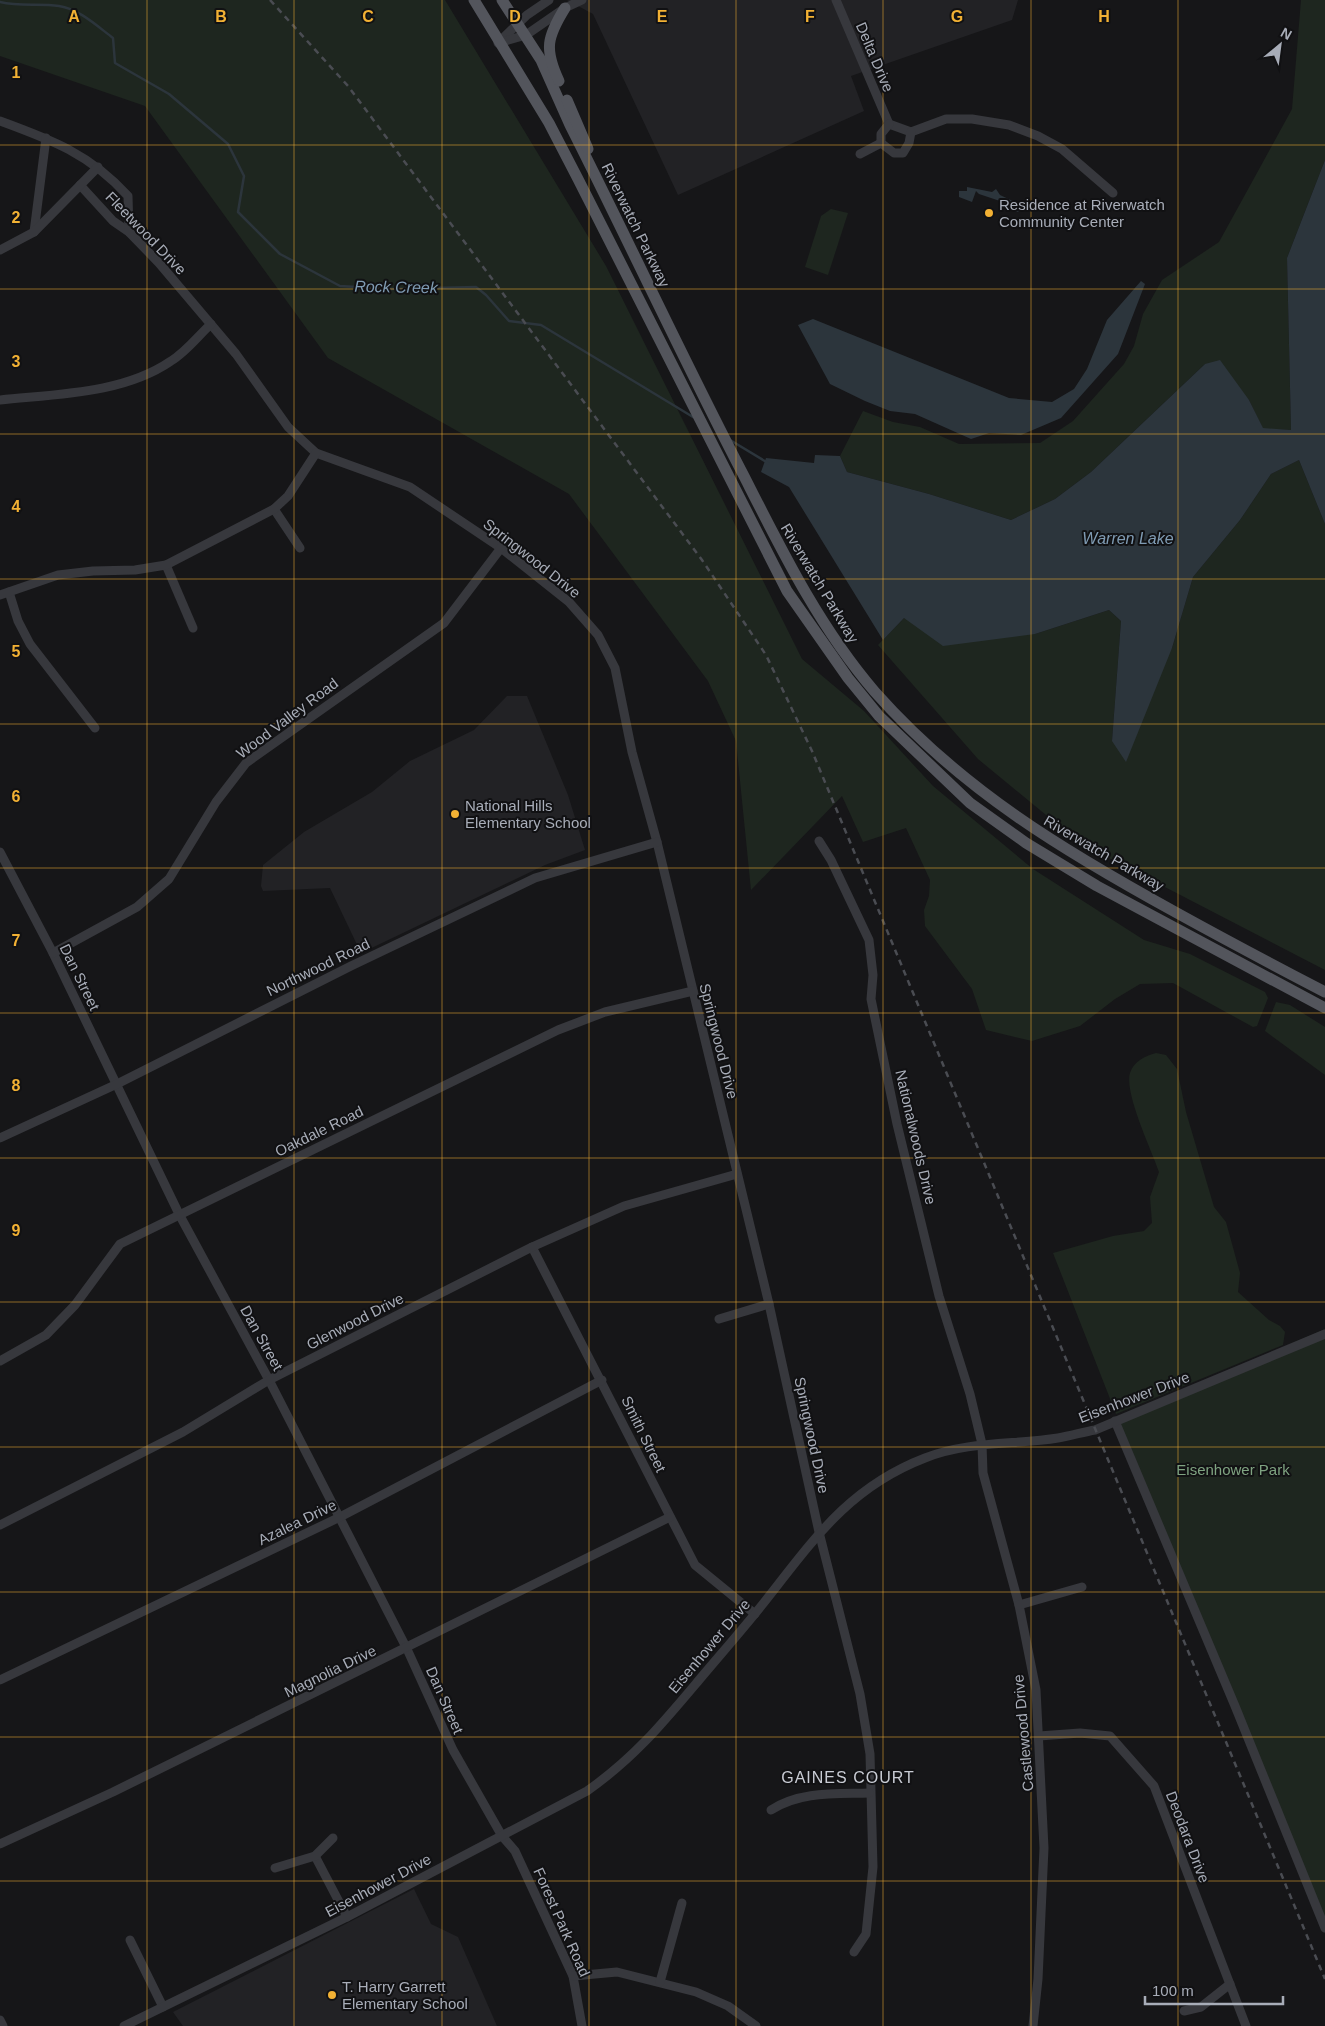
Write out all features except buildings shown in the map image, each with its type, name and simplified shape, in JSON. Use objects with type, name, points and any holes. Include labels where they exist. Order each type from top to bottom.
[{"type":"main road","name":"Riverwatch Parkway","points":[[474,0],[498,43],[549,123],[722,467],[787,591],[848,678],[879,716],[970,803],[1026,843],[1097,886],[1325,1008]]},
{"type":"main road","name":"Riverwatch Parkway","points":[[502,0],[519,23],[556,89],[570,125],[697,387],[770,531],[834,640],[876,692],[931,748],[974,786],[1024,823],[1086,864],[1325,992]]},
{"type":"main road","points":[[564,8],[551,30],[548,51],[584,136],[596,178]]},
{"type":"street","points":[[498,43],[519,23],[549,0]]},
{"type":"street","points":[[498,43],[526,35],[564,8],[582,0]]},
{"type":"street","name":"Delta Drive","points":[[836,0],[889,124]]},
{"type":"street","points":[[881,143],[881,134],[889,124],[911,132],[946,119],[972,119],[1010,125],[1038,136],[1062,149],[1113,193]]},
{"type":"street","points":[[0,121],[46,138],[85,158],[98,167],[128,196],[129,232]]},
{"type":"street","points":[[881,143],[894,153],[903,153],[909,143],[911,132]]},
{"type":"street","points":[[34,232],[46,138]]},
{"type":"street","points":[[860,154],[881,143]]},
{"type":"street","points":[[0,250],[34,232],[98,167]]},
{"type":"street","name":"Fleetwood Drive","points":[[80,185],[113,221],[129,232],[211,324]]},
{"type":"street","points":[[0,400],[77,392],[129,382],[172,361],[211,324]]},
{"type":"street","name":"Springwood Drive","points":[[211,324],[236,354],[288,427],[316,453],[410,487],[501,548],[569,602],[598,635],[615,668],[632,752],[657,842],[770,1304],[819,1532],[860,1694],[870,1754],[873,1867],[870,1912],[866,1934],[854,1952]]},
{"type":"street","points":[[0,596],[58,575],[135,570],[166,565],[274,509],[288,496],[316,453]]},
{"type":"street","points":[[274,509],[300,548]]},
{"type":"street","name":"Wood Valley Road","points":[[53,953],[137,907],[169,879],[216,802],[246,763],[444,624],[501,548]]},
{"type":"street","points":[[166,565],[193,628]]},
{"type":"street","points":[[9,592],[18,621],[30,644],[95,728]]},
{"type":"street","name":"Nationalwoods Drive","points":[[819,841],[831,860],[869,940],[873,975],[871,1000],[897,1124],[939,1296],[970,1394],[982,1444]]},
{"type":"street","name":"Northwood Road","points":[[0,1138],[117,1084],[351,966],[535,878],[657,842]]},
{"type":"street","name":"Dan Street","points":[[0,852],[53,953],[178,1214],[269,1380],[340,1517],[407,1649],[452,1750],[502,1836]]},
{"type":"street","name":"Oakdale Road","points":[[0,1362],[46,1335],[75,1305],[120,1244],[558,1030],[605,1012],[693,991]]},
{"type":"street","name":"Glenwood Drive","points":[[0,1525],[183,1432],[269,1380],[532,1247],[624,1206],[737,1174]]},
{"type":"street","name":"Smith Street","points":[[532,1247],[602,1380],[695,1565],[755,1614]]},
{"type":"street","points":[[718,1319],[770,1304]]},
{"type":"street","name":"Eisenhower Drive","points":[[124,2026],[347,1917],[587,1791],[617,1770],[646,1743],[755,1614],[819,1532],[840,1510],[879,1480],[945,1450],[982,1444],[1059,1438],[1095,1430],[1325,1334]]},
{"type":"street","name":"Azalea Drive","points":[[0,1680],[340,1517],[602,1380]]},
{"type":"street","points":[[1115,1421],[1235,1706],[1325,1928]]},
{"type":"street","name":"Castlewood Drive","points":[[982,1444],[983,1473],[1019,1605],[1036,1690],[1044,1848],[1038,1979],[1033,2026]]},
{"type":"street","name":"Magnolia Drive","points":[[0,1844],[122,1788],[407,1649],[670,1517]]},
{"type":"street","points":[[1019,1605],[1082,1587]]},
{"type":"street","name":"Deodara Drive","points":[[1039,1736],[1080,1733],[1110,1736],[1154,1786],[1246,2026]]},
{"type":"street","points":[[771,1810],[786,1800],[814,1795],[870,1793]]},
{"type":"street","name":"Forest Park Road","points":[[502,1836],[515,1851],[574,1976],[582,2026]]},
{"type":"street","points":[[275,1868],[315,1856],[333,1838]]},
{"type":"street","points":[[315,1856],[347,1917]]},
{"type":"street","points":[[660,1982],[682,1902]]},
{"type":"street","points":[[130,1940],[164,2007]]},
{"type":"street","points":[[574,1976],[617,1972],[660,1982],[696,1992],[728,2006],[756,2026]]},
{"type":"street","points":[[1184,2011],[1201,2007],[1230,1984]]},
{"type":"street","points":[[0,2020],[3,2026]]},
{"type":"shaded area","points":[[567,0],[1018,0],[1012,20],[851,76],[864,111],[678,195],[593,14]]},
{"type":"shaded area","name":"National Hills Elementary School","points":[[507,696],[527,696],[568,795],[585,850],[545,865],[361,953],[330,888],[263,891],[261,886],[263,865],[304,832],[372,792],[410,761],[474,730]]},
{"type":"shaded area","points":[[414,1889],[431,1924],[458,1937],[497,2026],[183,2026],[173,2012]]},
{"type":"green space","points":[[0,0],[445,0],[606,266],[802,659],[864,711],[933,786],[1033,869],[1144,940],[1190,954],[1265,992],[1268,998],[1257,1026],[1253,1027],[1173,983],[1140,984],[1115,999],[1080,1026],[1032,1041],[986,1030],[972,989],[925,926],[924,910],[929,896],[930,880],[906,828],[863,842],[842,796],[751,890],[736,741],[708,681],[569,494],[328,358],[145,106],[0,56]]},
{"type":"green space","points":[[1301,0],[1325,0],[1325,160],[1287,258],[1291,430],[1263,429],[1249,400],[1205,364],[1091,472],[1055,499],[1011,520],[929,494],[847,472],[840,456],[863,411],[893,422],[920,427],[959,444],[1040,443],[1073,421],[1124,364],[1134,346],[1143,314],[1162,280],[1219,242],[1292,109]]},
{"type":"green space","points":[[831,209],[848,213],[828,275],[805,267],[821,216]]},
{"type":"green space","points":[[1299,460],[1325,524],[1325,970],[1080,843],[978,759],[878,645],[904,618],[1035,634],[1109,610],[1121,621],[1112,741],[1172,648],[1193,577],[1240,520],[1271,474]]},
{"type":"green space","points":[[1276,1002],[1290,1005],[1325,1027],[1325,1075],[1265,1031]]},
{"type":"green space","points":[[1156,1053],[1166,1055],[1177,1069],[1186,1112],[1214,1207],[1226,1222],[1240,1273],[1238,1292],[1285,1332],[1283,1345],[1116,1414],[1053,1253],[1113,1236],[1144,1231],[1152,1223],[1150,1197],[1159,1172],[1135,1108],[1129,1082],[1130,1073],[1134,1065],[1144,1057]]},
{"type":"green space","name":"Eisenhower Park","points":[[1325,1329],[1325,1930],[1115,1421]]},
{"type":"water","name":"Warren Lake","points":[[1325,160],[1325,524],[1299,460],[1271,474],[1240,520],[1193,577],[1172,648],[1126,762],[1112,741],[1121,621],[1109,610],[1035,634],[943,646],[904,618],[883,640],[789,487],[761,472],[766,458],[814,463],[815,455],[840,456],[847,472],[929,494],[1011,520],[1055,499],[1091,472],[1205,364],[1220,360],[1249,400],[1263,428],[1291,430],[1287,258]]},
{"type":"water","points":[[967,187],[992,192],[996,189],[1000,195],[1023,206],[1018,212],[1012,210],[1013,203],[1010,202],[1009,204],[979,194],[976,191],[972,202],[959,197],[959,191],[967,191]]},
{"type":"water","points":[[1141,281],[1145,284],[1118,354],[1061,418],[1021,435],[989,433],[971,439],[915,414],[890,411],[830,384],[798,325],[813,319],[1009,398],[1052,402],[1074,389],[1087,369],[1107,320]]},
{"type":"waterway","name":"Rock Creek","points":[[0,2],[52,5],[66,8],[88,19],[113,38],[115,63],[169,94],[228,144],[244,176],[238,212],[280,254],[340,286],[391,289],[476,287],[486,295],[509,321],[541,325],[693,417]]},
{"type":"waterway","name":"Rock Creek","points":[[730,440],[768,463]]},
{"type":"railway","points":[[270,0],[348,86],[702,560],[766,655],[812,751],[1325,1979]]},
{"type":"place","name":"Residence at Riverwatch Community Center","points":[[989,213]]},
{"type":"place","name":"National Hills Elementary School","points":[[455,814]]},
{"type":"place","name":"T. Harry Garrett Elementary School","points":[[332,1995]]},
{"type":"district","name":"GAINES COURT","points":[[848,1777]]}]
